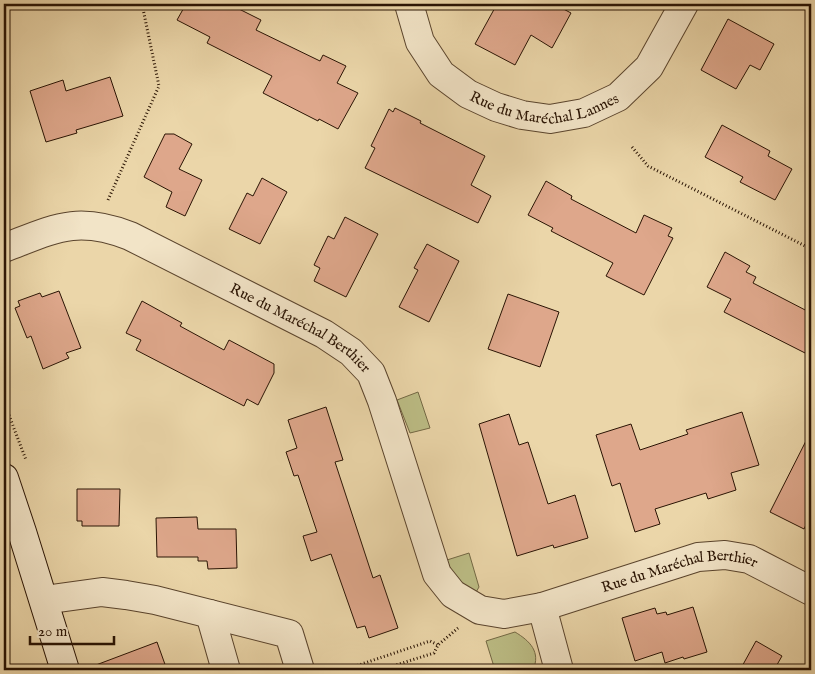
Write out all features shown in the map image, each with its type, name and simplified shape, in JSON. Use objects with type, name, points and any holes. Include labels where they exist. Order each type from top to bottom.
[{"type":"street","name":"Rue du Maréchal Lannes","points":[[409,4],[420,42],[441,74],[468,94],[496,107],[522,115],[550,119],[584,113],[618,97],[649,68],[684,4]]},
{"type":"street","name":"Rue du Maréchal Berthier","points":[[4,248],[59,228],[80,225],[113,230],[130,236],[324,334],[352,352],[370,373],[382,401],[437,574],[453,594],[480,610],[504,614],[542,606],[698,557],[725,554],[750,559],[811,591]]},
{"type":"street","points":[[4,478],[65,670]]},
{"type":"street","points":[[44,600],[102,592],[155,600],[289,634],[300,670]]},
{"type":"street","points":[[542,606],[559,670]]},
{"type":"street","points":[[210,614],[226,670]]},
{"type":"path","points":[[95,226],[159,86],[142,4]]},
{"type":"path","points":[[632,148],[648,166],[811,249]]},
{"type":"path","points":[[380,670],[434,653],[438,645],[480,610]]},
{"type":"path","points":[[344,670],[430,641],[438,645]]},
{"type":"green space","points":[[418,392],[430,428],[410,433],[397,400]]},
{"type":"green space","points":[[469,553],[479,587],[475,594],[456,583],[447,560]]},
{"type":"green space","points":[[515,632],[529,643],[535,652],[536,658],[533,670],[495,670],[486,641]]},
{"type":"building","points":[[186,4],[229,4],[261,20],[256,30],[320,61],[323,55],[346,66],[337,83],[358,93],[338,129],[263,93],[272,76],[207,43],[210,37],[177,20]]},
{"type":"building","points":[[497,4],[554,4],[571,13],[552,48],[531,35],[515,65],[475,44]]},
{"type":"building","points":[[728,19],[774,44],[760,70],[750,65],[736,89],[701,70]]},
{"type":"building","points":[[110,77],[123,116],[76,130],[77,133],[46,142],[30,91],[63,80],[66,91]]},
{"type":"building","points":[[395,108],[485,156],[471,185],[491,196],[478,223],[365,168],[375,148],[371,146],[389,109],[393,112]]},
{"type":"building","points":[[722,125],[770,151],[768,156],[792,169],[775,200],[740,182],[743,177],[705,157]]},
{"type":"building","points":[[165,134],[174,134],[192,144],[179,169],[202,180],[185,216],[166,207],[172,192],[144,177]]},
{"type":"building","points":[[262,178],[287,192],[260,244],[229,229],[247,193],[253,196]]},
{"type":"building","points":[[546,181],[572,196],[571,199],[636,233],[644,215],[672,228],[668,236],[673,238],[644,295],[606,276],[613,263],[551,231],[553,228],[528,215]]},
{"type":"building","points":[[345,217],[378,234],[346,297],[314,281],[320,268],[314,265],[328,236],[334,239]]},
{"type":"building","points":[[427,244],[459,261],[429,322],[399,307],[418,270],[414,268]]},
{"type":"building","points":[[725,252],[750,266],[746,272],[756,277],[753,283],[811,313],[811,356],[724,312],[731,299],[707,287]]},
{"type":"building","points":[[59,291],[81,348],[66,353],[69,358],[43,369],[31,336],[27,338],[15,308],[20,306],[18,301],[40,293],[42,297]]},
{"type":"building","points":[[508,294],[559,312],[540,367],[488,349]]},
{"type":"building","points":[[142,301],[182,323],[180,326],[224,350],[229,340],[274,364],[274,373],[258,405],[247,399],[244,406],[136,350],[141,340],[126,333]]},
{"type":"building","points":[[326,407],[343,460],[335,462],[373,578],[380,575],[398,628],[369,638],[365,626],[357,628],[331,554],[311,561],[303,536],[317,532],[298,475],[294,476],[286,452],[297,448],[288,420]]},
{"type":"building","points":[[742,412],[759,465],[731,473],[736,490],[708,499],[706,493],[655,509],[660,524],[635,532],[620,483],[612,486],[596,435],[631,424],[640,450],[688,434],[686,430]]},
{"type":"building","points":[[509,414],[519,445],[528,442],[548,504],[575,495],[588,538],[554,548],[553,545],[517,556],[479,424]]},
{"type":"building","points":[[811,431],[811,515],[804,529],[770,512]]},
{"type":"building","points":[[77,489],[120,489],[119,526],[82,526],[82,521],[77,521]]},
{"type":"building","points":[[197,517],[198,529],[236,529],[237,568],[208,569],[207,561],[198,561],[198,557],[157,557],[156,518]]},
{"type":"building","points":[[693,607],[707,652],[665,663],[662,652],[635,661],[622,618],[655,608],[657,614],[666,612],[667,615]]},
{"type":"building","points":[[756,641],[782,656],[774,670],[740,670]]},
{"type":"building","points":[[157,642],[167,670],[89,670],[88,668]]}]
